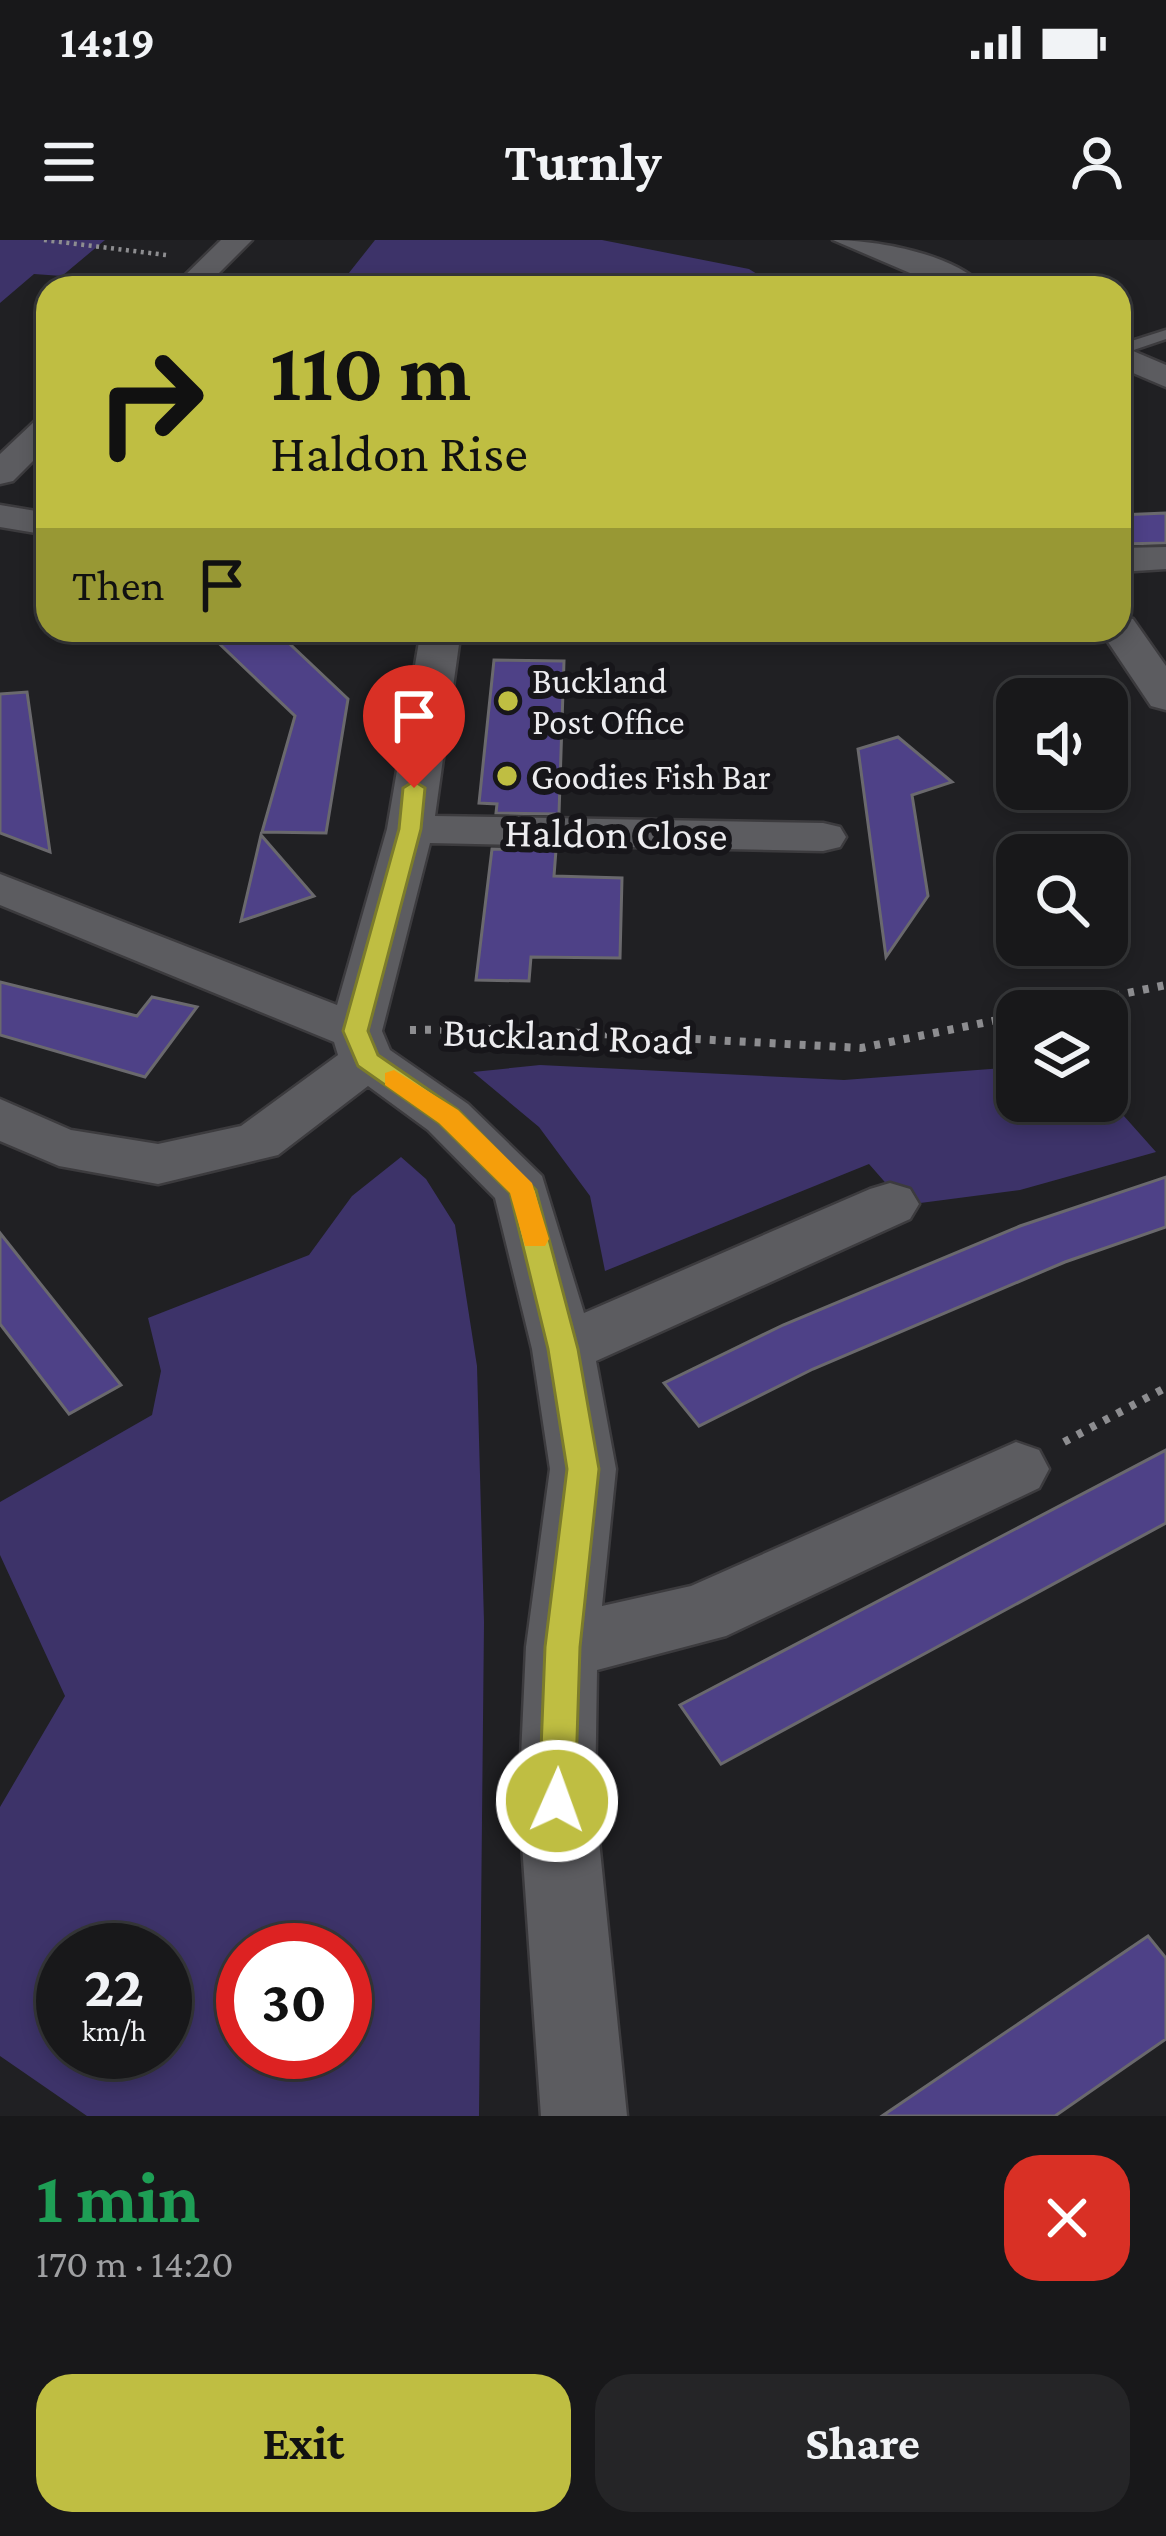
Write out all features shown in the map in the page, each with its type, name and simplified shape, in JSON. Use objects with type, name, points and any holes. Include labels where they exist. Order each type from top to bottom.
[{"type":"street","points":[[847,240],[943,276]]},
{"type":"street","points":[[892,253],[922,240]]},
{"type":"street","points":[[200,276],[227,250]]},
{"type":"street","points":[[1131,359],[1166,377]]},
{"type":"street","points":[[0,472],[36,438]]},
{"type":"street","points":[[0,516],[36,522]]},
{"type":"street","points":[[1131,559],[1166,558]]},
{"type":"street","points":[[0,1118],[59,1147],[158,1164],[258,1141],[361,1045],[410,829],[439,642]]},
{"type":"street","points":[[1128,642],[1166,698]]},
{"type":"street","name":"Haldon Close","points":[[410,829],[823,837]]},
{"type":"street","points":[[0,888],[89,919],[361,1045],[448,1117],[522,1190],[563,1349],[583,1469],[562,1647],[557,1801],[584,2116]]},
{"type":"street","points":[[563,1349],[890,1204]]},
{"type":"street","points":[[562,1647],[701,1614],[1016,1469]]},
{"type":"lane","points":[[1131,348],[1166,334]]},
{"type":"path","points":[[44,240],[227,250]]},
{"type":"path","points":[[1128,993],[1166,985]]},
{"type":"path","name":"Buckland Road","points":[[361,1045],[509,1030],[861,1048],[996,1020]]},
{"type":"path","points":[[1016,1469],[1165,1388]]},
{"type":"shaded area","points":[[0,240],[105,240],[62,276],[34,274],[0,303]]},
{"type":"shaded area","points":[[375,240],[602,240],[749,269],[760,276],[346,276]]},
{"type":"shaded area","points":[[540,1065],[844,1080],[996,1069],[996,1122],[1128,1121],[1156,1152],[1020,1190],[905,1205],[869,1164],[605,1271],[590,1196],[539,1127],[473,1072]]},
{"type":"shaded area","points":[[401,1157],[426,1179],[455,1225],[477,1366],[484,1622],[479,2116],[87,2116],[0,2056],[0,1807],[65,1696],[0,1555],[0,1502],[152,1415],[161,1371],[148,1318],[309,1255],[352,1196]]},
{"type":"building","points":[[1166,513],[1166,543],[1131,544],[1131,514]]},
{"type":"building","points":[[218,642],[288,642],[348,699],[326,833],[262,832],[295,716]]},
{"type":"building","points":[[494,660],[564,661],[559,814],[496,813],[497,804],[479,803]]},
{"type":"building","points":[[27,692],[50,852],[0,833],[0,694]]},
{"type":"building","points":[[898,737],[952,782],[912,795],[928,896],[886,957],[858,749]]},
{"type":"building","points":[[261,835],[314,896],[241,921]]},
{"type":"building","points":[[492,849],[556,850],[554,876],[622,878],[620,958],[531,957],[529,981],[476,980]]},
{"type":"building","points":[[0,982],[137,1016],[152,997],[197,1007],[145,1077],[0,1035]]},
{"type":"building","points":[[1166,1177],[1166,1227],[1065,1262],[813,1369],[699,1426],[664,1383],[783,1325],[1020,1226]]},
{"type":"building","points":[[0,1233],[121,1385],[69,1414],[0,1324]]},
{"type":"building","points":[[1166,1450],[1166,1523],[721,1764],[680,1705]]},
{"type":"building","points":[[1148,1936],[1166,1958],[1166,2039],[1055,2116],[882,2116]]},
{"type":"slow traffic","points":[[394,1079],[448,1117],[522,1190],[535,1239]]},
{"type":"place","name":"Buckland Post Office","points":[[508,701]]},
{"type":"place","name":"Goodies Fish Bar","points":[[507,776]]},
{"type":"route","points":[[414,788],[410,829],[356,1031],[367,1060],[448,1117],[522,1190],[563,1349],[583,1469],[562,1647],[557,1801]]}]
